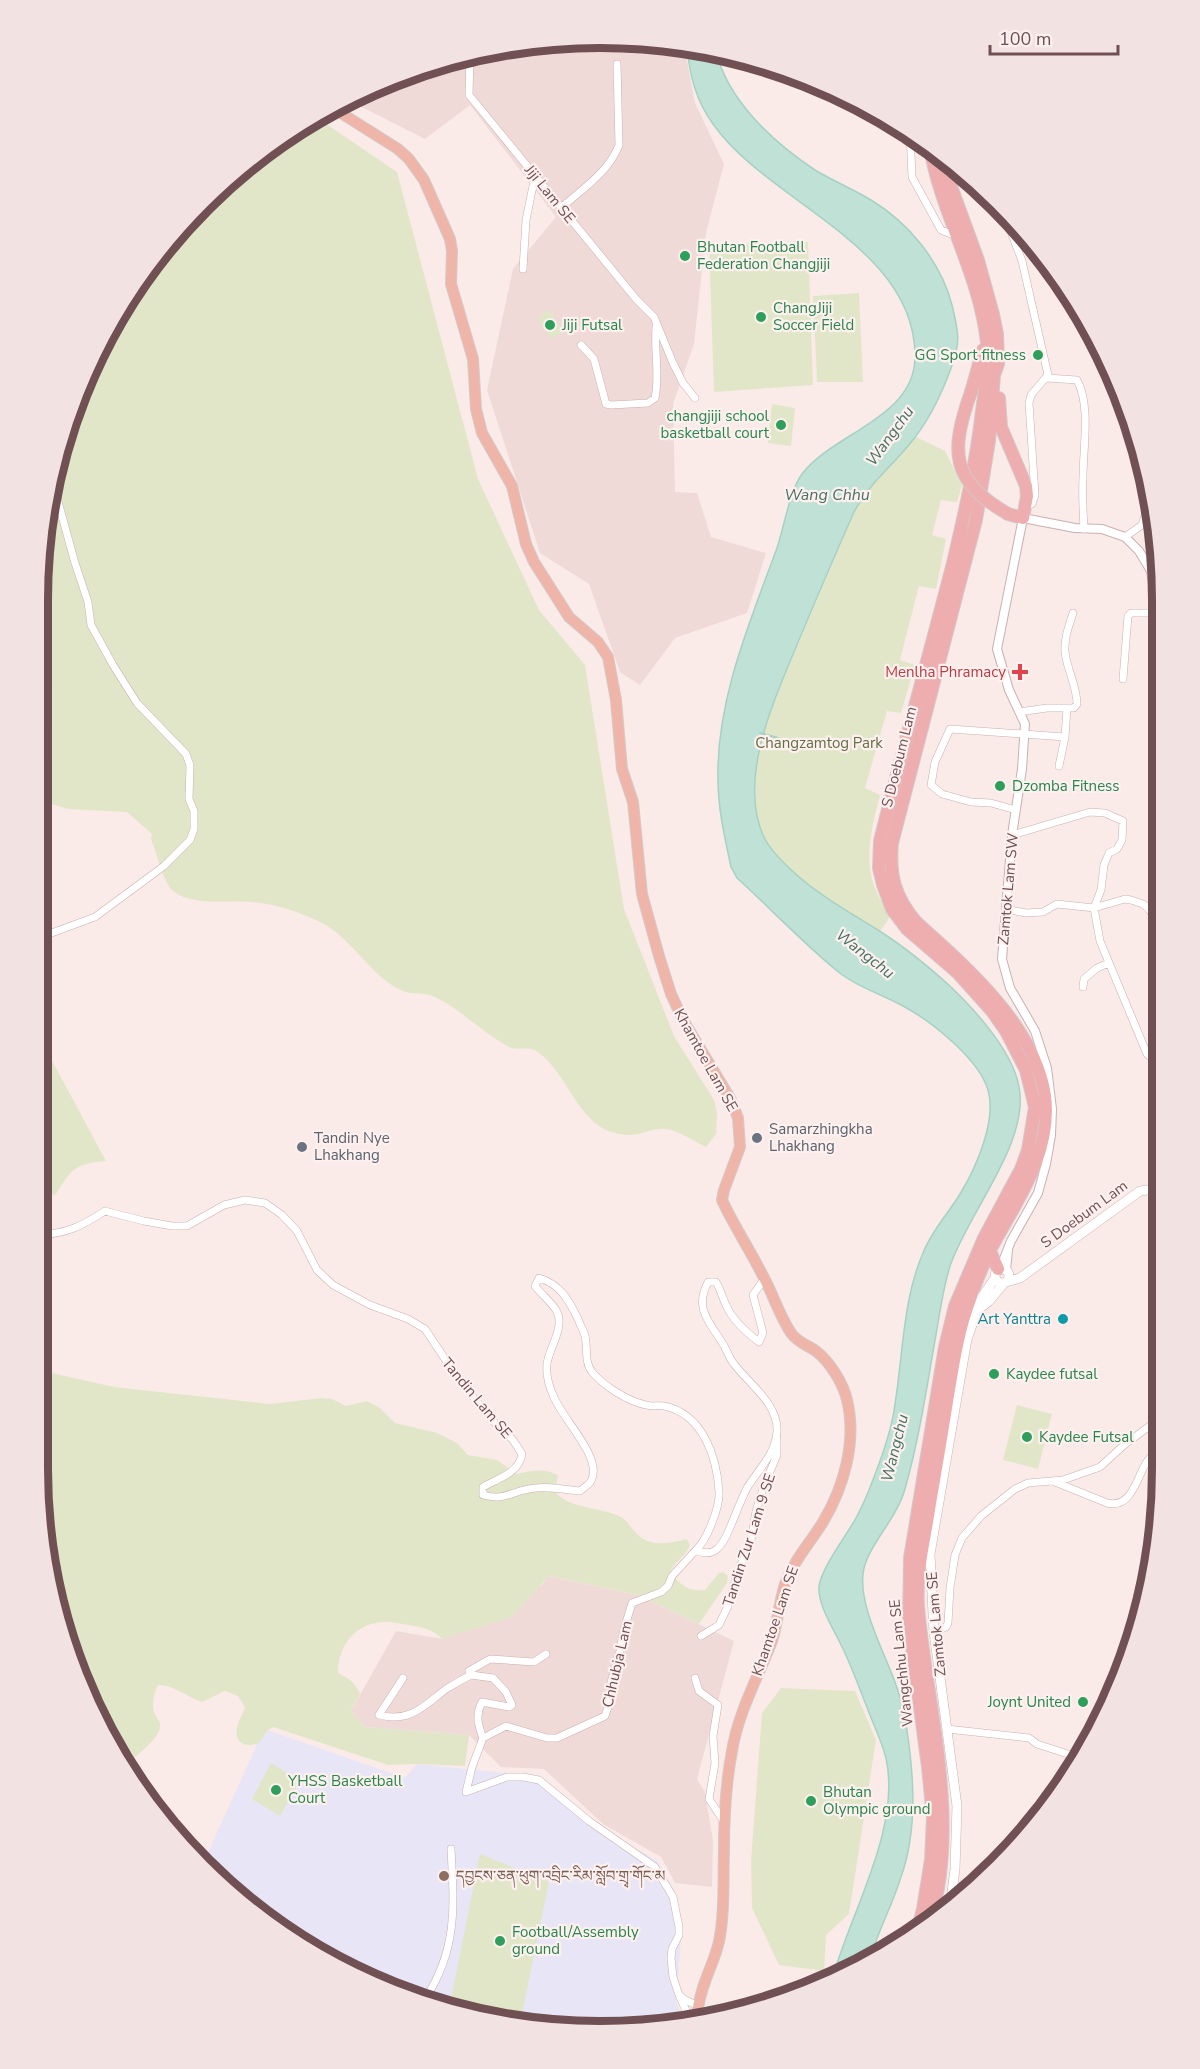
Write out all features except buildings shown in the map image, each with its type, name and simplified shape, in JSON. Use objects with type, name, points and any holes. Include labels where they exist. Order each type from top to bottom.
[{"type":"highway","name":"S Doebum Lam","points":[[933,160],[939,184],[969,264],[983,316],[988,376],[965,516],[880,841],[879,868],[892,909],[907,929],[958,973],[992,1011],[1006,1031],[1026,1070],[1035,1107],[1031,1136],[1008,1207],[979,1275]]},
{"type":"highway","name":"S Doebum Lam","points":[[946,170],[978,260],[991,306],[997,334],[998,364],[994,375],[989,441],[976,520],[892,843],[891,857],[894,884],[906,911],[986,987],[1026,1046],[1042,1081],[1046,1112],[1043,1142],[1031,1175],[975,1257]]},
{"type":"highway","points":[[983,316],[983,351],[961,420],[957,444],[959,464],[963,474],[976,491],[988,502],[1008,514],[1024,512],[1026,486],[1001,427],[998,364]]},
{"type":"highway","points":[[979,1275],[1001,1275],[990,1251]]},
{"type":"highway","name":"Wangchhu Lam SE","points":[[920,1919],[931,1860],[933,1818],[909,1626],[909,1573],[945,1347],[955,1306],[975,1257]]},
{"type":"highway","name":"Wangchhu Lam SE","points":[[932,1910],[940,1861],[942,1804],[918,1604],[919,1575],[960,1327],[979,1275]]},
{"type":"main road","name":"Khamtoe Lam SE","points":[[341,113],[398,149],[409,159],[424,180],[450,239],[451,284],[472,359],[476,409],[482,433],[512,486],[526,544],[534,562],[569,617],[590,634],[608,657],[616,700],[622,769],[633,802],[642,894],[670,994],[730,1098],[738,1118],[740,1147],[722,1200],[765,1278],[790,1331],[802,1344],[825,1359],[842,1386],[847,1400],[850,1435],[847,1460],[836,1498],[790,1572],[772,1641],[731,1752],[725,1822],[724,1901],[721,1932],[702,1990],[698,2012]]},
{"type":"main road","name":"S Doebum Lam","points":[[1001,1275],[1027,1272],[1140,1191],[1152,1189]]},
{"type":"main road","name":"Zamtok Lam SE","points":[[952,1894],[957,1806],[934,1632],[930,1554],[967,1339],[982,1297],[1001,1275]]},
{"type":"main road","name":"Khamtoe Lam SE","points":[[699,2006],[700,2011]]},
{"type":"street","name":"Jiji Lam SE","points":[[470,64],[470,95],[654,318],[683,383],[695,398]]},
{"type":"street","points":[[561,208],[604,170],[616,154],[619,145],[617,64]]},
{"type":"street","points":[[911,144],[912,177],[941,230],[958,237]]},
{"type":"street","points":[[523,269],[526,220],[535,176]]},
{"type":"street","points":[[1011,232],[1022,261],[1047,378],[1077,380],[1081,388],[1086,433],[1083,476],[1084,529]]},
{"type":"street","points":[[581,345],[594,358],[606,404],[648,403],[655,399],[658,384],[654,348],[656,324]]},
{"type":"street","name":"Zamtok Lam SW","points":[[1001,1275],[1011,1241],[1038,1192],[1052,1135],[1052,1109],[1047,1068],[1035,1031],[1010,988],[1002,958],[1012,835],[1025,724],[1009,690],[998,649],[1024,512],[1032,504],[1035,495],[1029,403],[1032,395],[1047,378]]},
{"type":"street","points":[[48,934],[95,917],[164,866],[190,840],[194,829],[194,811],[189,799],[190,765],[186,754],[137,703],[91,625],[88,602],[58,500]]},
{"type":"street","points":[[1024,512],[1084,529],[1102,529],[1125,537],[1139,551],[1151,572]]},
{"type":"street","points":[[1125,537],[1143,525],[1145,517]]},
{"type":"street","points":[[1019,712],[1047,708],[1074,708],[1077,704],[1077,694],[1065,653],[1066,634],[1073,613]]},
{"type":"street","points":[[1124,679],[1128,616],[1131,613],[1152,613]]},
{"type":"street","points":[[1059,766],[1065,737],[1067,708]]},
{"type":"street","points":[[1016,810],[942,794],[931,784],[935,762],[950,729],[1065,737]]},
{"type":"street","points":[[1012,835],[1090,812],[1105,813],[1123,821],[1122,840],[1117,849],[1109,854],[1104,865],[1101,890],[1094,908],[1100,941],[1148,1054],[1152,1057]]},
{"type":"street","points":[[1005,909],[1026,913],[1043,912],[1057,904],[1094,908],[1125,899],[1136,901],[1149,909],[1152,914]]},
{"type":"street","points":[[1083,987],[1084,979],[1097,968],[1109,963]]},
{"type":"street","name":"Tandin Lam SE","points":[[48,1234],[72,1230],[105,1211],[154,1222],[187,1226],[224,1205],[245,1200],[265,1203],[282,1215],[297,1231],[317,1270],[333,1285],[370,1305],[408,1319],[425,1329],[459,1380],[494,1422],[513,1440],[522,1454],[520,1463],[512,1472],[483,1487],[483,1495],[495,1498],[510,1496],[527,1489],[551,1487],[580,1491],[590,1482],[594,1469],[578,1434],[564,1417],[553,1396],[548,1379],[547,1364],[559,1328],[557,1311],[543,1298],[535,1286],[539,1278],[548,1281],[561,1289],[572,1306],[585,1336],[590,1370],[606,1385],[623,1395],[646,1405],[665,1406],[685,1415],[699,1426],[718,1472],[720,1498],[714,1519],[696,1550]]},
{"type":"street","points":[[696,1550],[704,1554],[714,1552],[723,1543],[738,1507],[754,1477],[765,1464],[777,1433],[776,1420],[767,1402],[733,1363],[707,1321],[702,1306],[703,1292],[708,1282],[716,1282],[722,1291],[726,1306],[759,1342],[763,1333],[753,1294],[765,1278]]},
{"type":"street","points":[[934,1632],[946,1627],[948,1623],[955,1555],[962,1538],[971,1525],[995,1503],[1028,1482],[1063,1480],[1100,1467],[1152,1424]]},
{"type":"street","name":"Tandin Zur Lam 9 SE","points":[[701,1636],[719,1625],[728,1606],[737,1574],[751,1540],[756,1511],[764,1486],[777,1455],[777,1433]]},
{"type":"street","points":[[1053,1481],[1114,1505],[1130,1496],[1146,1463],[1152,1456]]},
{"type":"street","name":"Chhubja Lam","points":[[483,1738],[506,1726],[547,1738],[557,1738],[602,1719],[609,1704],[611,1682],[633,1603],[661,1592],[696,1550]]},
{"type":"street","points":[[471,1675],[469,1671],[490,1659],[534,1662],[546,1654]]},
{"type":"street","points":[[403,1678],[380,1715],[389,1718],[408,1716],[471,1675],[494,1678],[506,1692],[512,1705],[509,1707],[482,1702],[478,1710],[477,1723],[483,1738],[466,1792],[507,1777],[539,1780],[589,1821],[647,1860],[661,1875],[673,1897],[679,1927],[679,1935],[672,1949],[671,1958],[673,1977],[687,2013]]},
{"type":"street","points":[[694,1678],[699,1691],[718,1705],[713,1736],[715,1763],[710,1799],[725,1822]]},
{"type":"street","points":[[947,1729],[1029,1738],[1037,1744],[1072,1755]]},
{"type":"street","points":[[429,1994],[435,1984],[449,1948],[454,1905],[451,1849]]},
{"type":"street","points":[[679,1995],[699,2006]]},
{"type":"shaded area","points":[[600,48],[636,49],[686,55],[695,103],[724,164],[706,233],[694,344],[673,404],[675,492],[697,493],[711,537],[766,553],[747,613],[675,638],[640,685],[620,672],[589,584],[540,553],[487,390],[513,269],[556,217],[470,105],[425,139],[357,105],[423,77],[492,59],[528,53]]},
{"type":"shaded area","points":[[548,1576],[638,1595],[734,1641],[697,1779],[705,1792],[713,1841],[712,1887],[675,1883],[661,1857],[603,1824],[544,1769],[501,1767],[469,1735],[365,1727],[351,1711],[396,1631],[442,1639],[542,1585]]},
{"type":"shaded area","name":"དབྱངས་ཅན་ཕུག་འབྲིང་རིམ་སློབ་གྲྭ་གོང་མ","points":[[264,1729],[405,1778],[417,1764],[536,1776],[599,1826],[657,1861],[674,1890],[682,1928],[676,2001],[681,2015],[636,2020],[564,2020],[492,2010],[423,1992],[356,1964],[293,1928],[236,1884],[207,1855]]},
{"type":"green space","points":[[324,122],[397,172],[478,479],[539,610],[585,665],[624,909],[674,1036],[714,1100],[717,1113],[716,1134],[706,1147],[681,1134],[665,1129],[629,1135],[608,1131],[590,1118],[554,1068],[536,1051],[509,1047],[440,1000],[427,994],[406,992],[391,984],[370,967],[332,929],[295,912],[268,904],[209,902],[179,895],[171,889],[165,879],[151,839],[152,834],[127,812],[68,809],[48,803],[48,600],[53,528],[67,457],[77,423],[105,356],[122,324],[162,264],[185,236],[236,185],[293,141]]},
{"type":"green space","name":"ChangJiji Soccer Field","points":[[808,242],[813,385],[714,392],[709,245]]},
{"type":"green space","points":[[859,293],[863,382],[817,382],[813,296]]},
{"type":"green space","name":"Jiji Futsal","points":[[550,310],[563,332],[550,339],[537,317]]},
{"type":"green space","name":"changjiji school basketball court","points":[[772,404],[795,408],[791,446],[768,443]]},
{"type":"green space","name":"Changzamtog Park","points":[[916,437],[945,451],[962,485],[957,502],[941,500],[932,535],[946,539],[936,589],[919,586],[900,660],[915,665],[901,713],[887,711],[865,788],[880,795],[869,858],[873,884],[890,917],[880,931],[815,890],[799,878],[772,851],[758,821],[755,807],[755,777],[767,718],[854,512],[869,488]]},
{"type":"green space","points":[[48,1053],[106,1161],[87,1164],[75,1169],[56,1194],[48,1196]]},
{"type":"green space","points":[[48,1372],[114,1387],[269,1404],[322,1398],[332,1399],[346,1406],[367,1401],[380,1408],[395,1423],[437,1433],[457,1443],[468,1455],[497,1460],[517,1474],[538,1470],[553,1473],[558,1476],[556,1485],[551,1487],[558,1495],[574,1504],[621,1517],[637,1534],[648,1541],[661,1543],[687,1539],[690,1545],[688,1549],[671,1570],[684,1586],[694,1590],[705,1590],[719,1573],[723,1572],[728,1576],[727,1583],[699,1624],[638,1595],[549,1576],[512,1617],[442,1639],[427,1629],[391,1622],[375,1623],[358,1631],[351,1637],[341,1653],[338,1673],[351,1681],[360,1694],[351,1711],[365,1727],[469,1735],[465,1766],[388,1765],[273,1727],[267,1731],[259,1743],[246,1745],[239,1741],[236,1732],[245,1707],[238,1696],[225,1691],[202,1702],[175,1689],[158,1685],[153,1703],[160,1723],[159,1731],[147,1747],[131,1759],[105,1713],[77,1646],[67,1612],[59,1577],[49,1505]]},
{"type":"green space","name":"Kaydee Futsal","points":[[1017,1405],[1052,1414],[1038,1469],[1003,1460]]},
{"type":"green space","name":"Bhutan Olympic ground","points":[[781,1688],[855,1691],[876,1740],[849,1914],[826,1935],[824,1971],[779,1965],[752,1908],[751,1861],[762,1713]]},
{"type":"green space","name":"YHSS Basketball Court","points":[[271,1763],[300,1781],[280,1816],[252,1799]]},
{"type":"green space","name":"Football/Assembly ground","points":[[480,1854],[549,1882],[522,2015],[451,1999]]},
{"type":"water","name":"Wang Chhu","points":[[688,56],[719,62],[730,86],[768,133],[815,170],[864,196],[898,220],[932,259],[947,289],[957,331],[954,361],[927,420],[901,455],[872,485],[854,512],[771,710],[757,761],[756,812],[768,844],[799,877],[917,958],[961,997],[1001,1046],[1019,1087],[1020,1108],[1007,1154],[959,1245],[947,1276],[914,1454],[905,1489],[896,1510],[867,1558],[864,1568],[864,1596],[868,1612],[898,1690],[906,1724],[911,1762],[912,1821],[901,1877],[874,1948],[836,1968],[873,1867],[887,1812],[889,1784],[882,1746],[850,1665],[824,1610],[819,1586],[829,1561],[861,1508],[881,1459],[894,1413],[907,1308],[916,1271],[931,1237],[960,1194],[978,1158],[990,1115],[990,1102],[983,1078],[953,1042],[914,1013],[843,976],[810,948],[737,878],[731,867],[718,791],[719,750],[723,720],[737,662],[777,548],[794,489],[802,474],[816,460],[870,423],[901,396],[911,379],[915,358],[909,319],[892,285],[866,256],[835,229],[738,152],[707,115],[694,87]]},
{"type":"waterway","points":[[760,733],[778,738]]},
{"type":"place","name":"Bhutan Football Federation Changjiji","points":[[685,256]]},
{"type":"place","name":"ChangJiji Soccer Field","points":[[761,317]]},
{"type":"place","name":"Jiji Futsal","points":[[550,325]]},
{"type":"place","name":"GG Sport fitness","points":[[1038,355]]},
{"type":"place","name":"changjiji school basketball court","points":[[781,425]]},
{"type":"place","name":"Menlha Phramacy","points":[[1020,672]]},
{"type":"place","name":"Dzomba Fitness","points":[[1000,786]]},
{"type":"place","name":"Samarzhingkha Lhakhang","points":[[757,1138]]},
{"type":"place","name":"Tandin Nye Lhakhang","points":[[302,1147]]},
{"type":"place","name":"Art Yanttra","points":[[1063,1319]]},
{"type":"place","name":"Kaydee futsal","points":[[994,1374]]},
{"type":"place","name":"Kaydee Futsal","points":[[1027,1437]]},
{"type":"place","name":"Joynt United","points":[[1083,1702]]},
{"type":"place","name":"YHSS Basketball Court","points":[[276,1790]]},
{"type":"place","name":"Bhutan Olympic ground","points":[[811,1801]]},
{"type":"place","name":"དབྱངས་ཅན་ཕུག་འབྲིང་རིམ་སློབ་གྲྭ་གོང་མ","points":[[444,1876]]},
{"type":"place","name":"Football/Assembly ground","points":[[500,1941]]},
{"type":"water label","name":"Wangchu","points":[[890,436]]},
{"type":"water label","name":"Wangchu","points":[[865,954]]},
{"type":"water label","name":"Wangchu","points":[[895,1448]]}]
